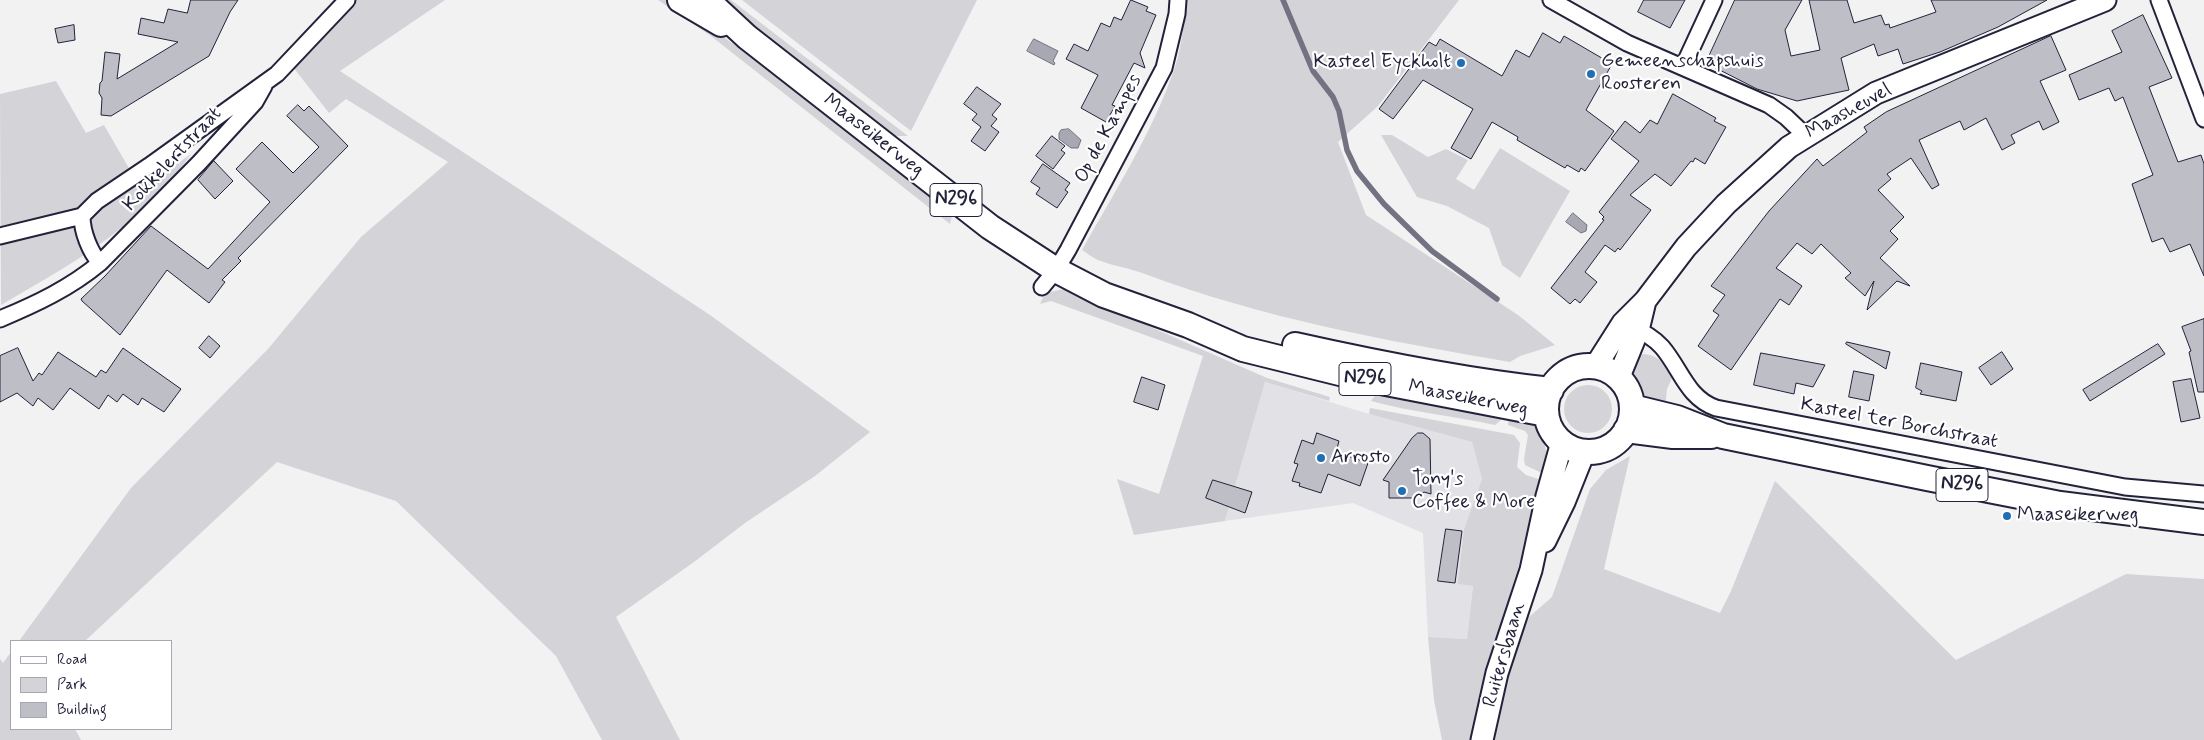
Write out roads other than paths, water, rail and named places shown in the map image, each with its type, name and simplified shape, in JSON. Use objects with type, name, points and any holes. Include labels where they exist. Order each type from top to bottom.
[{"type":"main road","name":"Maaseikerweg","points":[[680,0],[707,18],[747,37]]},
{"type":"main road","name":"Maaseikerweg","points":[[707,0],[747,37],[990,227],[1049,278],[1104,295],[1188,325],[1243,348],[1324,369],[1546,414]]},
{"type":"main road","name":"Maaseikerweg","points":[[1188,325],[1250,335],[1365,360],[1480,381],[1551,390]]},
{"type":"main road","points":[[1582,367],[1595,367],[1608,371],[1618,378],[1627,390],[1629,418],[1612,446],[1597,451],[1584,452],[1562,442],[1552,430],[1546,414],[1547,402],[1551,390],[1558,380],[1569,372],[1582,367]]},
{"type":"main road","name":"N296","points":[[1629,418],[1677,418],[1722,436],[2060,504],[2204,522]]},
{"type":"street","name":"Kokkelertstraat","points":[[0,236],[82,216],[97,201],[277,74],[347,0]]},
{"type":"street","name":"Op de Kampes","points":[[1049,278],[1068,250],[1164,68],[1177,14],[1178,0]]},
{"type":"street","points":[[1552,0],[1626,43],[1768,106],[1786,117],[1806,136]]},
{"type":"street","points":[[1683,67],[1714,0]]},
{"type":"street","name":"Maasheuvel","points":[[1595,367],[1630,326],[1645,301],[1686,247],[1726,204],[1789,147],[1876,93],[2105,0]]},
{"type":"street","points":[[2159,0],[2204,119]]},
{"type":"street","name":"Kokkelertstraat","points":[[0,319],[60,291],[83,277],[100,263],[199,163],[255,102],[269,79]]},
{"type":"street","points":[[82,216],[85,234],[100,263]]},
{"type":"street","name":"Maasheuvel","points":[[1618,378],[1630,326]]},
{"type":"street","name":"Kasteel ter Borchstraat","points":[[1630,326],[1652,337],[1662,347],[1683,380],[1698,398],[1716,408],[2098,483],[2204,494]]},
{"type":"street","name":"Ruitersbaan","points":[[1482,740],[1496,673],[1531,570],[1547,496],[1562,442]]},
{"type":"street","name":"Ruitersbaan","points":[[1531,570],[1564,502],[1584,452]]},
{"type":"waterway","points":[[1283,0],[1313,71],[1333,97],[1339,111],[1347,150],[1357,171],[1384,204],[1432,251],[1497,299]]},
{"type":"place","name":"Kasteel Eyckholt","points":[[1461,63]]},
{"type":"place","name":"Gemeenschapshuis Roosteren","points":[[1591,74]]},
{"type":"place","name":"Arrosto","points":[[1321,458]]},
{"type":"place","name":"Tony's Coffee & More","points":[[1402,491]]},
{"type":"place","name":"Maaseikerweg","points":[[2007,516]]}]
